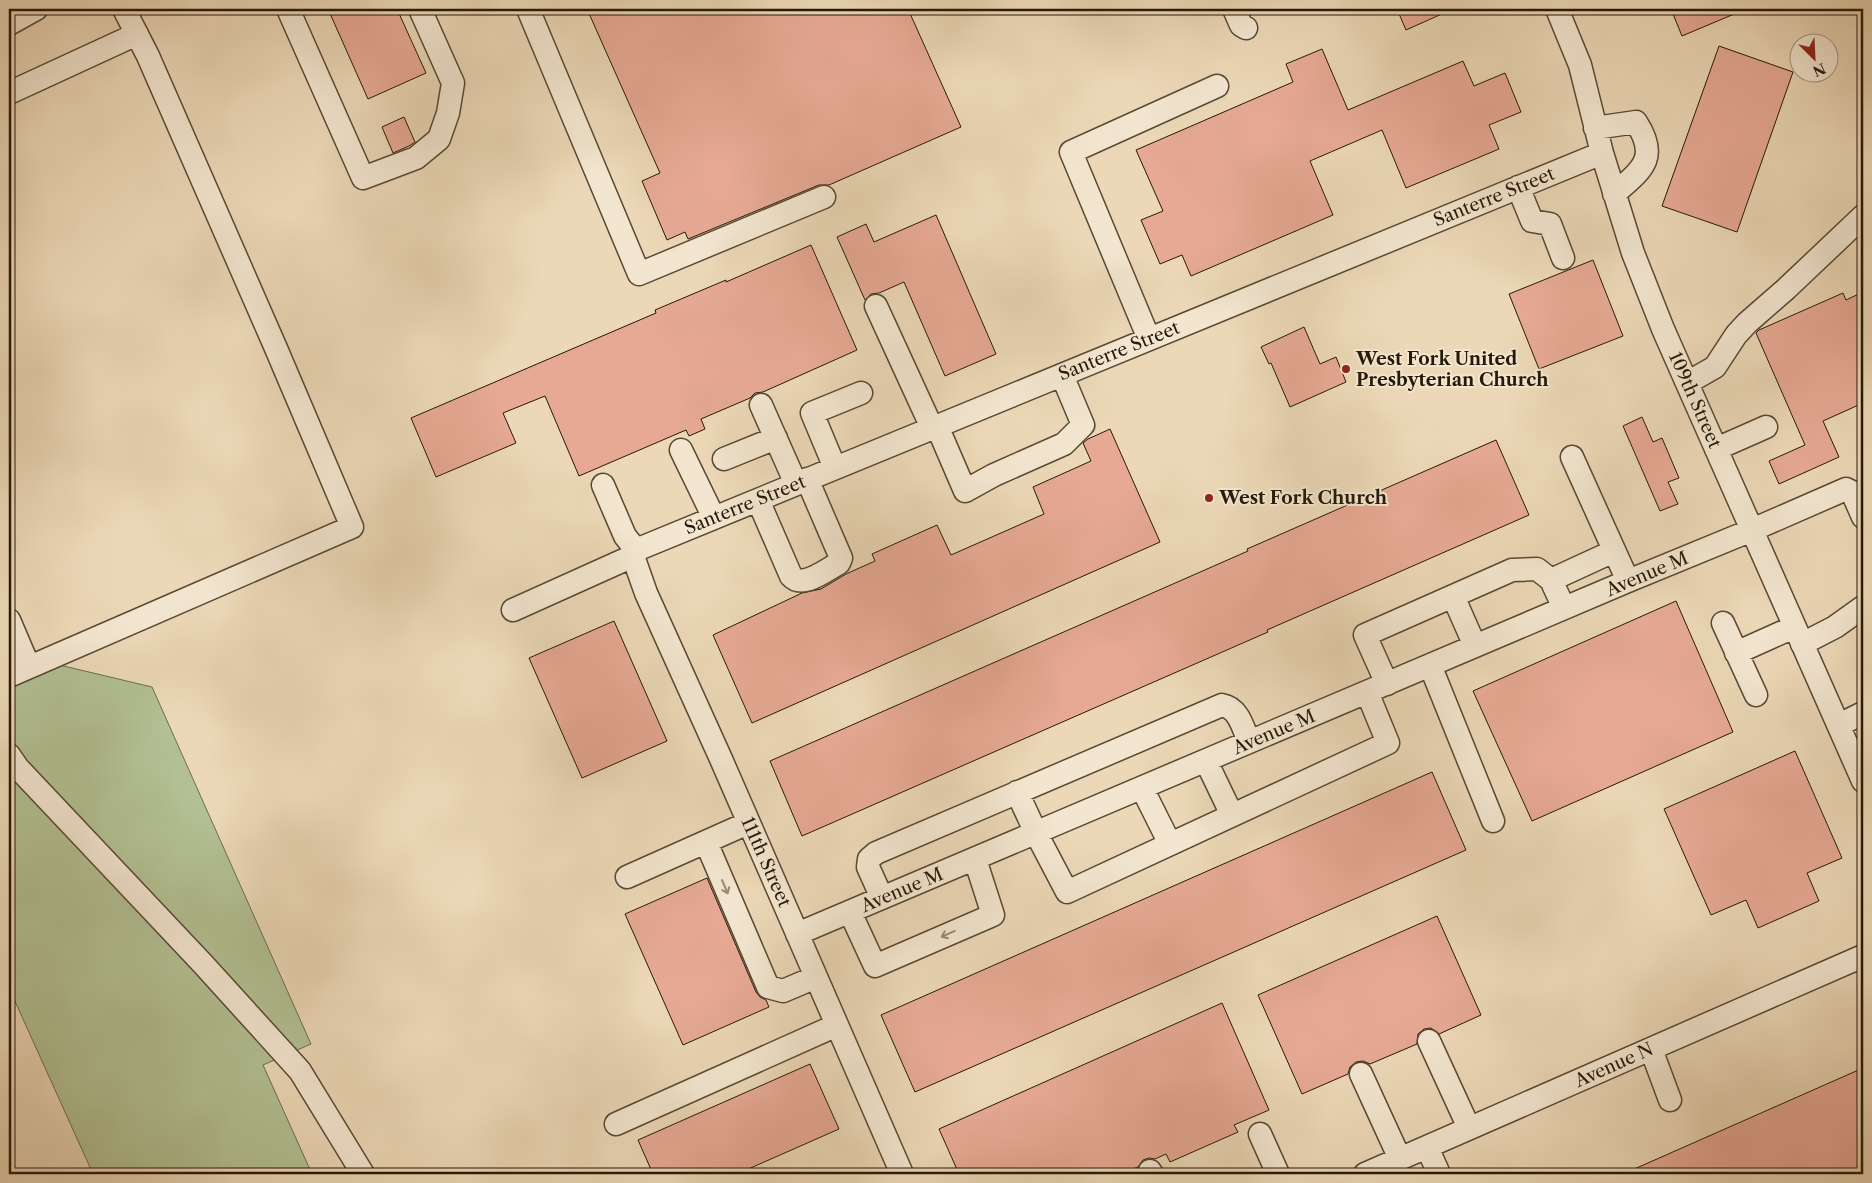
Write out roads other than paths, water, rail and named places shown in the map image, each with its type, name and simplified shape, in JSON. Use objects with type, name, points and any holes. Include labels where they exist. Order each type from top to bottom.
[{"type":"street","points":[[9,24],[36,9]]},
{"type":"street","points":[[9,676],[352,527],[275,346],[137,34],[124,9]]},
{"type":"street","points":[[288,9],[363,178],[416,158],[440,139],[453,83],[420,9]]},
{"type":"street","points":[[528,9],[638,274],[824,197]]},
{"type":"street","points":[[1234,9],[1241,25],[1246,28]]},
{"type":"street","name":"109th Street","points":[[1557,9],[1580,65],[1595,128],[1614,194],[1646,286],[1863,781]]},
{"type":"street","points":[[9,93],[137,34]]},
{"type":"street","points":[[1150,339],[1071,152],[1217,86]]},
{"type":"street","points":[[1595,128],[1636,122],[1645,136],[1647,156],[1640,170],[1614,194]]},
{"type":"street","name":"Santerre Street","points":[[513,610],[714,518],[1602,153]]},
{"type":"street","points":[[1518,187],[1532,221],[1550,224],[1564,258]]},
{"type":"street","points":[[1687,383],[1715,367],[1736,335],[1747,323],[1863,216]]},
{"type":"street","points":[[876,306],[965,491],[994,475],[1064,444],[1083,424],[1062,375]]},
{"type":"street","points":[[835,468],[812,413],[861,393]]},
{"type":"street","points":[[758,500],[790,576],[795,580],[803,582],[839,563],[841,558],[776,438],[761,405]]},
{"type":"street","points":[[1716,449],[1766,427]]},
{"type":"street","points":[[724,460],[776,438]]},
{"type":"street","points":[[681,450],[714,518]]},
{"type":"street","points":[[1572,457],[1628,581]]},
{"type":"street","name":"111th Street","points":[[603,485],[625,536],[635,553],[646,593],[837,1025],[898,1173]]},
{"type":"street","name":"Avenue M","points":[[797,934],[1752,530],[1846,488],[1852,492],[1863,517]]},
{"type":"street","points":[[1551,580],[1614,551]]},
{"type":"street","points":[[1017,792],[1066,892],[1388,743],[1365,635],[1512,570],[1537,570],[1551,580],[1564,608]]},
{"type":"street","points":[[1453,596],[1475,646]]},
{"type":"street","points":[[1736,652],[1834,626],[1863,607]]},
{"type":"street","points":[[9,620],[29,667]]},
{"type":"street","points":[[1723,623],[1756,695]]},
{"type":"street","points":[[1430,666],[1493,821]]},
{"type":"street","points":[[882,898],[868,867],[869,859],[876,853],[1017,792],[1222,705],[1230,707],[1236,714],[1249,742]]},
{"type":"street","points":[[1839,725],[1863,713]]},
{"type":"street","points":[[9,755],[18,768],[300,1071],[363,1174]]},
{"type":"street","points":[[1206,761],[1232,816]]},
{"type":"street","points":[[1142,788],[1170,844]]},
{"type":"street","points":[[627,877],[748,823]]},
{"type":"street","points":[[706,842],[768,987],[783,991],[816,977]]},
{"type":"street","points":[[850,912],[875,966],[993,915],[975,859]]},
{"type":"street","name":"Avenue N","points":[[1365,1174],[1863,956]]},
{"type":"street","points":[[616,1124],[837,1025]]},
{"type":"street","points":[[1429,1041],[1469,1128]]},
{"type":"street","points":[[1650,1049],[1670,1100]]},
{"type":"street","points":[[1361,1074],[1400,1159]]},
{"type":"street","points":[[1260,1134],[1278,1174]]},
{"type":"street","points":[[1427,1147],[1439,1174]]},
{"type":"place","name":"West Fork United Presbyterian Church","points":[[1346,369]]},
{"type":"place","name":"West Fork Church","points":[[1209,498]]}]
